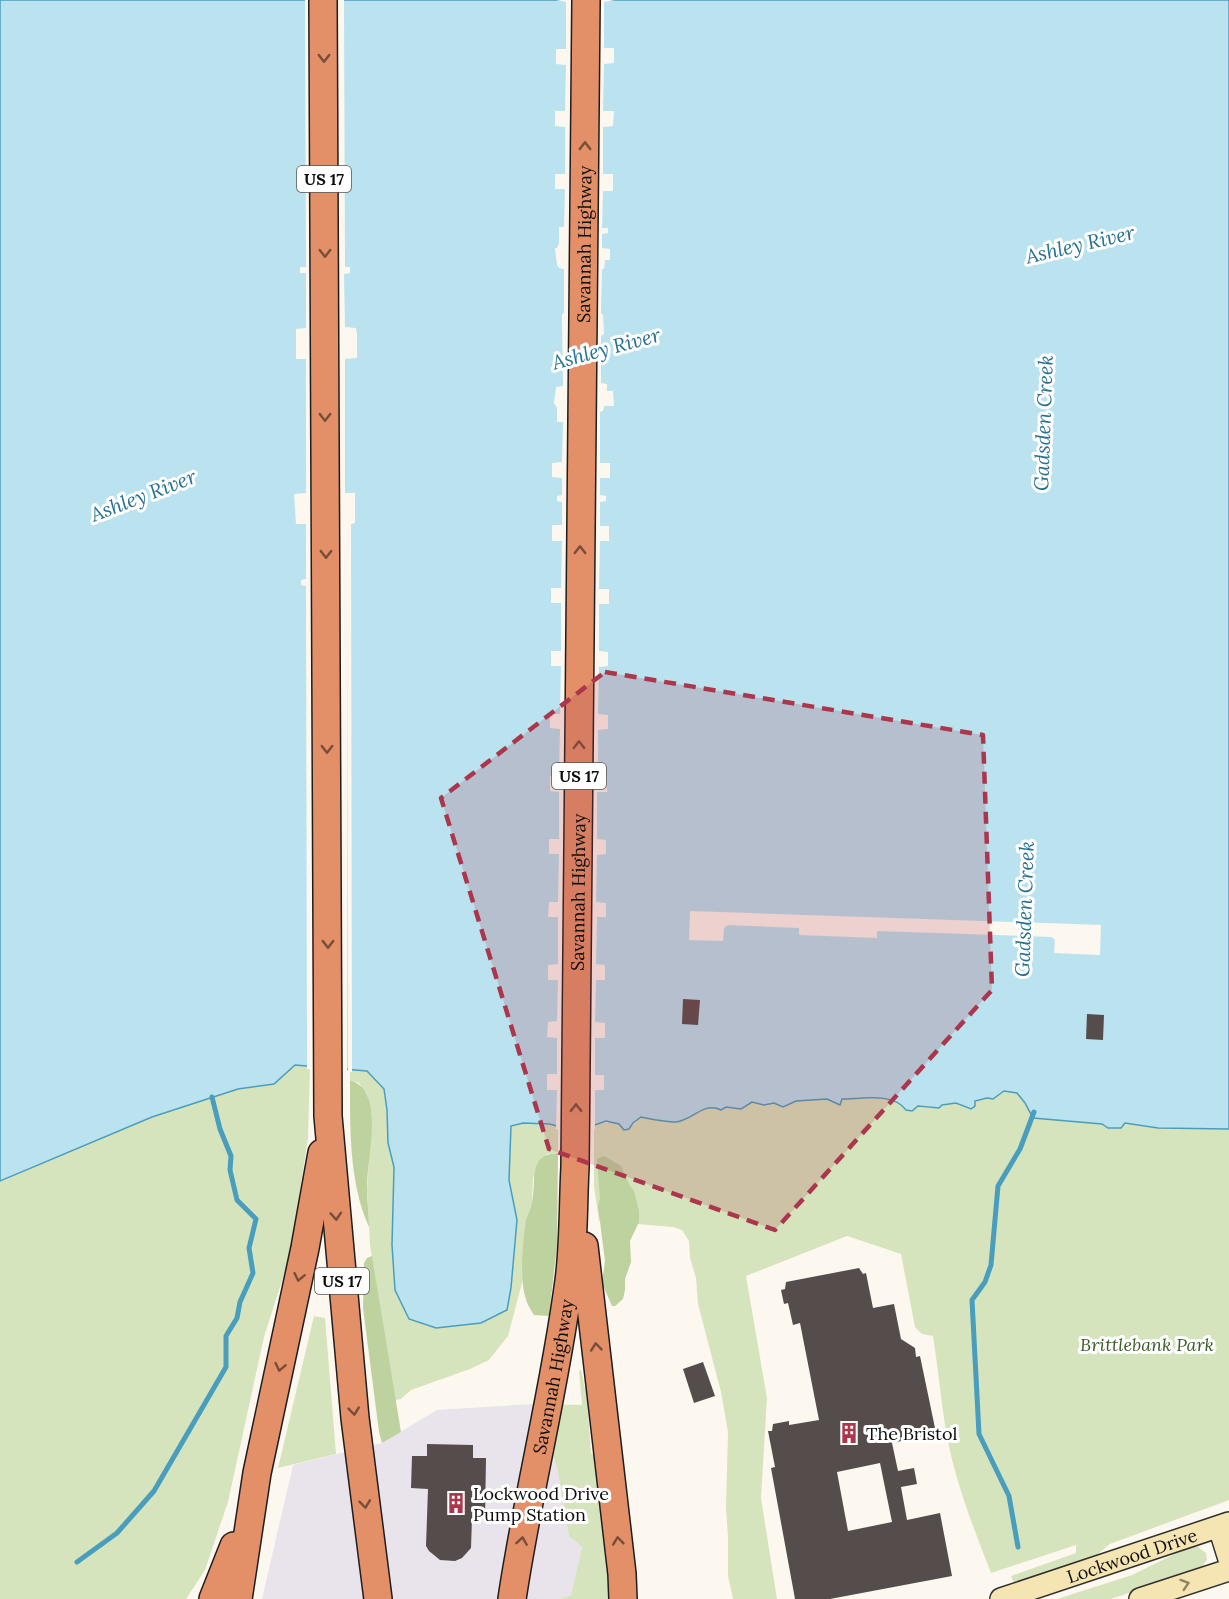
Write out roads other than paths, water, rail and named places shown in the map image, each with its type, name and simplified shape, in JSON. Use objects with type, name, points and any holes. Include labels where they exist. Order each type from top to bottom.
[{"type":"highway","name":"US 17","points":[[323,0],[328,1109],[339,1257],[358,1446],[378,1599]]},
{"type":"highway","name":"Savannah Highway","points":[[512,1599],[530,1491],[555,1374],[570,1278],[575,1167],[586,0]]},
{"type":"highway","points":[[238,1599],[257,1473],[305,1248],[328,1109]]},
{"type":"highway","points":[[575,1167],[623,1599]]},
{"type":"highway","points":[[213,1599],[226,1570],[257,1473]]},
{"type":"main road","points":[[1224,1525],[1229,1558]]},
{"type":"main road","name":"Lockwood Drive","points":[[1001,1599],[1224,1525]]},
{"type":"main road","points":[[1140,1599],[1229,1570]]},
{"type":"water","name":"Ashley River","points":[[0,0],[1229,0],[1229,1129],[1158,1128],[1125,1123],[1121,1128],[1108,1128],[1102,1124],[1033,1118],[1017,1093],[1004,1091],[993,1099],[975,1101],[975,1106],[971,1109],[956,1103],[942,1105],[939,1108],[918,1106],[912,1111],[885,1099],[842,1099],[840,1105],[827,1099],[796,1101],[783,1107],[774,1103],[764,1105],[752,1102],[741,1109],[709,1108],[675,1122],[641,1117],[629,1129],[624,1130],[619,1124],[606,1121],[578,1131],[549,1124],[523,1123],[511,1126],[509,1180],[517,1220],[507,1310],[481,1323],[436,1328],[409,1319],[395,1290],[392,1245],[394,1167],[388,1143],[387,1110],[384,1089],[367,1071],[295,1065],[274,1084],[238,1089],[152,1117],[0,1181]]},
{"type":"waterway","points":[[77,1562],[117,1533],[154,1491],[226,1367],[226,1336],[237,1318],[240,1302],[253,1273],[249,1248],[256,1219],[237,1200],[230,1170],[231,1156],[220,1129],[212,1097]]},
{"type":"waterway","name":"Gadsden Creek","points":[[1018,1547],[1009,1496],[979,1434],[972,1300],[985,1282],[991,1265],[998,1186],[1020,1149],[1034,1112]]},
{"type":"place","name":"The Bristol","points":[[849,1433]]},
{"type":"place","name":"Lockwood Drive Pump Station","points":[[456,1503]]},
{"type":"park label","name":"Brittlebank Park","points":[[1147,1344]]}]
